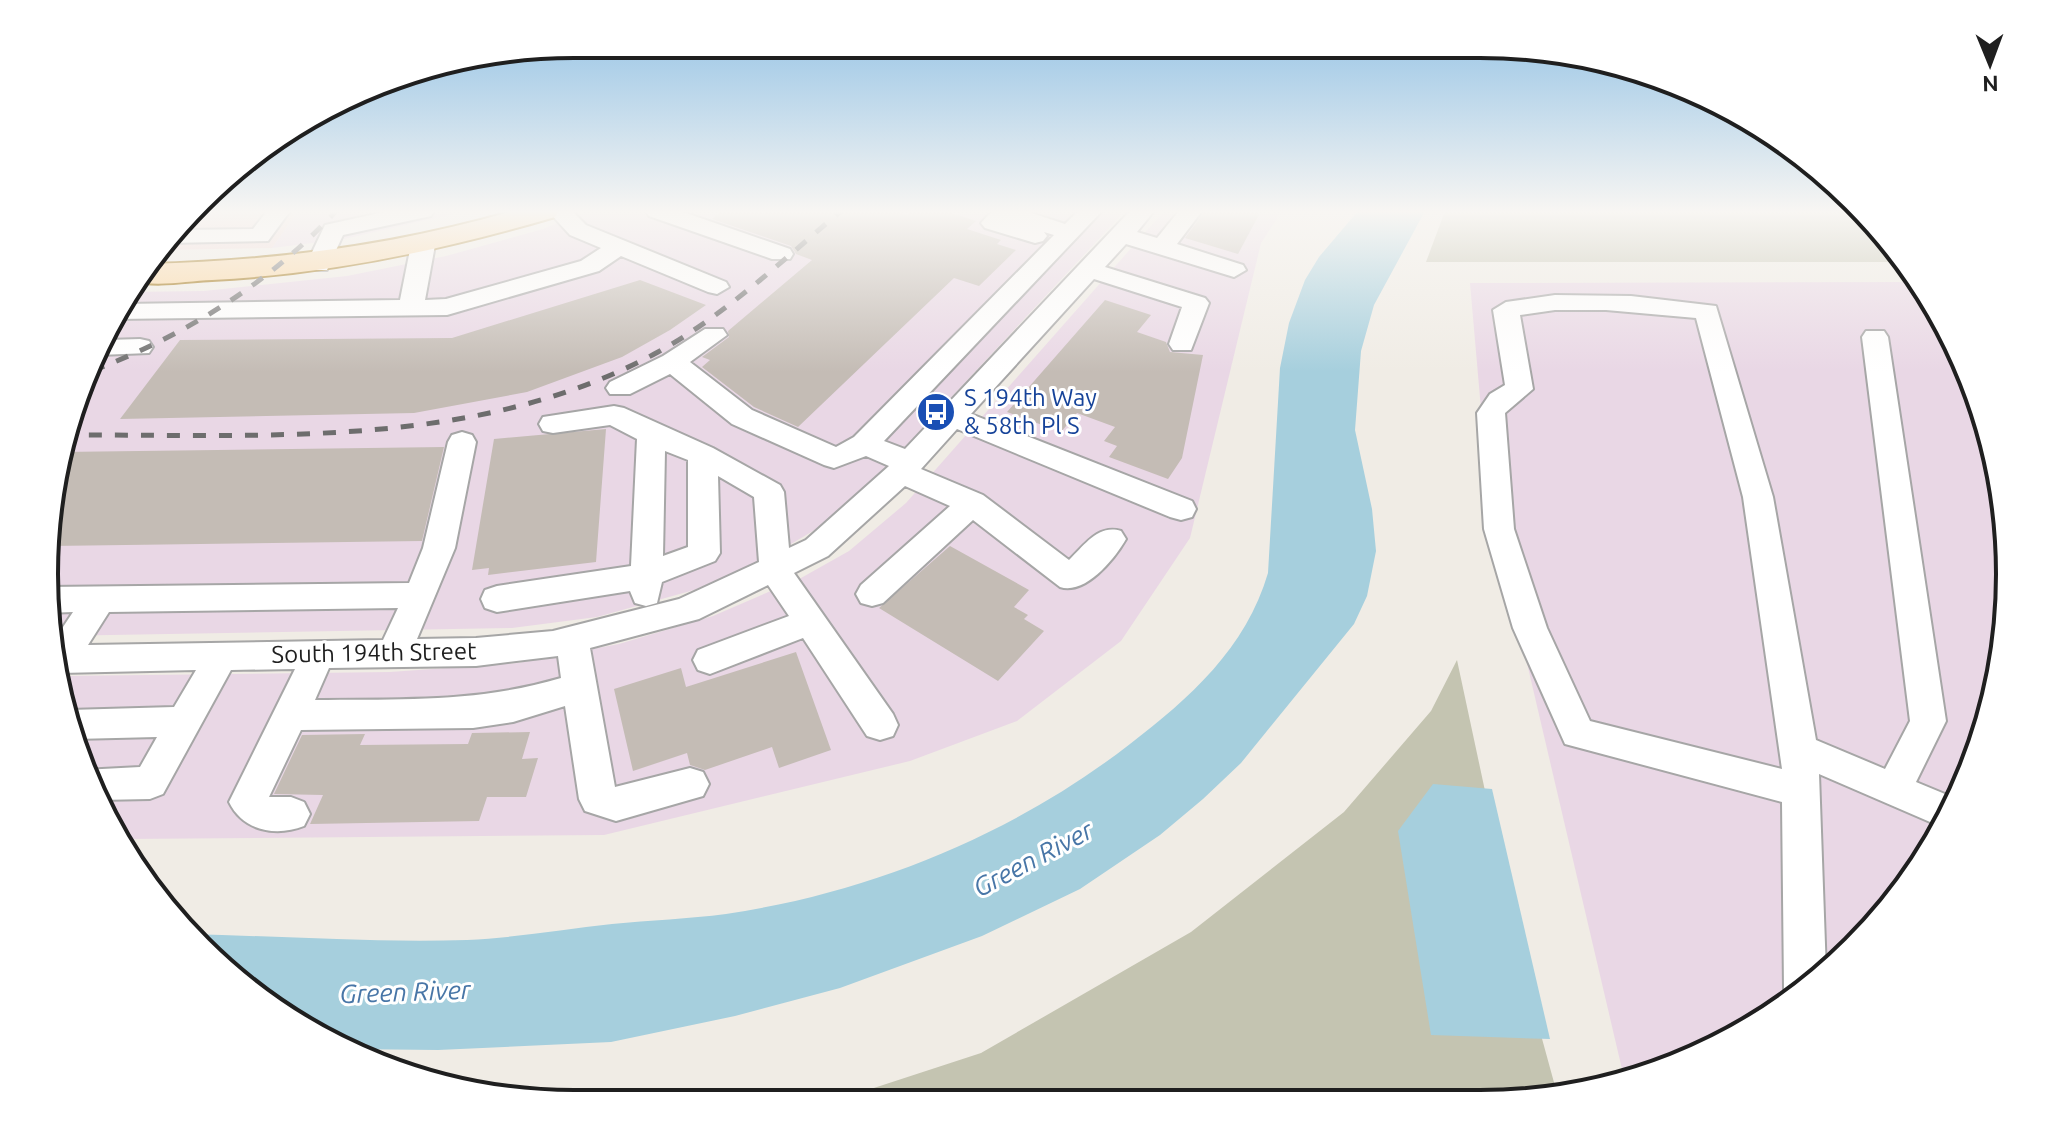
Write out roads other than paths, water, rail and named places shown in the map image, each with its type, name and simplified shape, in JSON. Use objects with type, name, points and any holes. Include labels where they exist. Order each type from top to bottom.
[{"type":"main road","points":[[156,272],[318,265]]},
{"type":"street","points":[[411,308],[419,265]]},
{"type":"street","points":[[130,312],[447,307],[594,265]]},
{"type":"street","points":[[662,265],[717,287]]},
{"type":"street","points":[[672,362],[742,417],[834,458],[843,456],[864,444],[1038,265]]},
{"type":"street","name":"South 194th Street","points":[[65,659],[476,652],[572,640],[687,610],[817,548],[905,468],[1095,265]]},
{"type":"street","points":[[1216,265],[1234,270]]},
{"type":"street","points":[[1090,270],[1196,303],[1182,344]]},
{"type":"street","points":[[1801,790],[1578,733],[1530,628],[1499,529],[1491,413],[1500,400],[1519,389],[1506,310],[1533,303],[1600,301],[1707,311],[1758,497],[1800,749],[1801,790],[1805,974]]},
{"type":"street","points":[[981,324],[1025,339]]},
{"type":"street","points":[[620,388],[672,362],[714,335]]},
{"type":"street","points":[[1875,337],[1928,721],[1894,789]]},
{"type":"street","points":[[110,348],[140,347]]},
{"type":"street","points":[[553,424],[614,415],[703,455],[769,492],[775,570],[880,725]]},
{"type":"street","points":[[953,417],[1181,509]]},
{"type":"street","points":[[645,622],[651,434]]},
{"type":"street","points":[[394,654],[439,548],[462,442]]},
{"type":"street","points":[[864,444],[972,503],[1071,578],[1110,539]]},
{"type":"street","points":[[497,599],[646,576],[704,553],[703,455]]},
{"type":"street","points":[[872,594],[972,503]]},
{"type":"street","points":[[59,600],[420,595]]},
{"type":"street","points":[[64,651],[100,599]]},
{"type":"street","points":[[710,660],[810,622]]},
{"type":"street","points":[[572,640],[598,799],[605,804],[616,804],[690,784]]},
{"type":"street","points":[[291,814],[261,813],[253,810],[248,802],[318,656]]},
{"type":"street","points":[[103,784],[150,783],[221,657]]},
{"type":"street","points":[[290,715],[473,713],[513,707],[580,687]]},
{"type":"street","points":[[80,724],[184,722]]},
{"type":"street","points":[[1800,749],[1939,809]]},
{"type":"water","name":"Green River","points":[[1314,265],[1396,265],[1374,305],[1361,351],[1355,430],[1372,509],[1376,551],[1367,596],[1354,624],[1241,763],[1160,835],[1080,889],[982,936],[840,988],[735,1016],[611,1042],[438,1050],[373,1049],[287,1003],[234,962],[205,935],[467,940],[726,914],[834,891],[887,874],[990,832],[1038,805],[1130,744],[1174,708],[1213,669],[1246,625],[1268,573],[1280,368],[1289,323],[1305,280]]},
{"type":"water","points":[[1433,784],[1492,789],[1550,1039],[1431,1035],[1398,831]]},
{"type":"railway","points":[[101,367],[192,324],[279,265]]},
{"type":"railway","points":[[77,435],[214,436],[367,430],[443,422],[517,407],[589,384],[658,352],[707,321],[778,265]]},
{"type":"place","name":"S 194th Way & 58th Pl S","points":[[936,412]]}]
